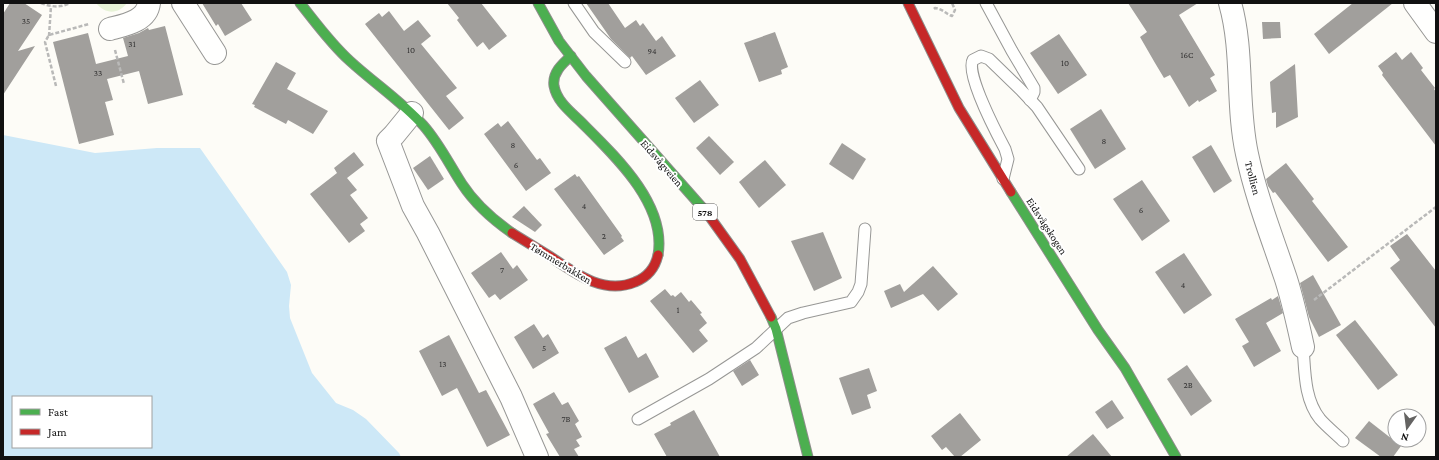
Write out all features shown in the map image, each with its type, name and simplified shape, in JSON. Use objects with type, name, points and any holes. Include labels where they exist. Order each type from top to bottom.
[{"type":"street","points":[[110,29],[131,23],[142,17],[148,10],[149,3]]},
{"type":"street","points":[[183,3],[215,53]]},
{"type":"street","name":"Tømmerbakken","points":[[300,3],[349,60],[412,113],[432,135],[452,169],[473,200],[486,213],[568,269],[592,282],[608,286],[622,286],[635,282],[651,271],[660,247],[655,220],[646,200],[632,178],[602,143],[564,106],[558,97],[554,86],[554,78],[556,72],[571,56]]},
{"type":"street","name":"Eidsvågveien","points":[[538,3],[559,41],[609,103],[709,216],[740,258],[756,285],[776,329],[808,457]]},
{"type":"street","name":"Eidsvågskogen","points":[[908,3],[959,108],[1098,330],[1125,368],[1176,457]]},
{"type":"street","name":"Trollien","points":[[1230,3],[1235,30],[1241,114],[1246,153],[1258,196],[1286,280],[1303,347]]},
{"type":"street","points":[[1415,3],[1436,32]]},
{"type":"street","points":[[412,113],[388,141],[413,206],[511,397],[537,457]]},
{"type":"lane","points":[[574,3],[594,32],[625,62]]},
{"type":"lane","points":[[986,3],[1034,88],[1034,92],[1030,100]]},
{"type":"lane","points":[[1003,179],[1008,159],[1005,149],[974,81],[971,67],[973,60],[981,56],[989,59],[1020,88],[1037,107],[1079,169]]},
{"type":"lane","points":[[638,419],[709,379],[747,355],[788,318],[851,302],[858,292],[860,284],[865,229]]},
{"type":"lane","points":[[1303,347],[1306,387],[1311,404],[1320,419],[1343,441]]},
{"type":"path","points":[[41,3],[60,7],[70,3]]},
{"type":"path","points":[[932,12],[935,8],[941,9],[952,16],[955,10],[952,3]]},
{"type":"path","points":[[49,37],[51,6]]},
{"type":"path","points":[[56,86],[45,42],[49,37],[86,24],[93,24],[110,29]]},
{"type":"path","points":[[118,60],[124,84]]},
{"type":"path","points":[[1296,316],[1306,306],[1436,207]]},
{"type":"green space","points":[[96,3],[127,3],[120,10],[112,12],[103,9]]},
{"type":"water","points":[[3,135],[95,153],[157,148],[200,148],[287,272],[291,285],[289,306],[290,318],[312,373],[336,403],[353,410],[366,419],[399,453],[401,457],[3,457]]},
{"type":"building","points":[[10,3],[24,3],[42,15],[18,51],[35,46],[3,95],[3,14]]},
{"type":"building","points":[[202,3],[241,3],[252,20],[225,36],[218,24],[216,26]]},
{"type":"building","points":[[447,3],[481,3],[507,36],[489,50],[483,42],[477,47],[457,20],[459,18]]},
{"type":"building","points":[[586,3],[608,3],[625,28],[636,20],[640,26],[643,23],[656,41],[662,36],[676,56],[646,75],[632,56],[630,58],[611,39]]},
{"type":"building","points":[[1128,3],[1198,3],[1179,15],[1215,75],[1210,78],[1217,91],[1199,102],[1198,100],[1189,107],[1170,75],[1164,78],[1155,63],[1140,37],[1147,32]]},
{"type":"building","points":[[1353,3],[1393,3],[1329,54],[1314,34]]},
{"type":"building","points":[[389,11],[404,31],[418,20],[431,36],[421,44],[457,88],[446,96],[464,118],[449,130],[365,24],[379,13],[382,17]]},
{"type":"building","points":[[1262,22],[1280,22],[1281,38],[1263,39]]},
{"type":"building","points":[[165,26],[183,95],[148,104],[139,71],[107,79],[113,100],[105,102],[114,135],[79,144],[53,42],[88,33],[96,64],[128,56],[123,38],[139,33],[148,28],[149,30]]},
{"type":"building","points":[[775,32],[788,67],[781,70],[782,74],[759,82],[744,43]]},
{"type":"building","points":[[1059,34],[1087,75],[1058,94],[1030,53]]},
{"type":"building","points":[[1396,52],[1402,60],[1411,52],[1423,68],[1421,70],[1435,88],[1436,146],[1382,75],[1383,73],[1378,66]]},
{"type":"building","points":[[276,62],[296,73],[287,89],[328,111],[313,134],[288,120],[286,124],[254,107],[255,105],[252,104]]},
{"type":"building","points":[[1295,64],[1298,117],[1276,128],[1276,112],[1272,113],[1270,82]]},
{"type":"building","points":[[700,80],[719,105],[694,123],[675,98]]},
{"type":"building","points":[[1101,109],[1126,149],[1095,169],[1070,129]]},
{"type":"building","points":[[508,121],[537,160],[540,158],[551,173],[526,191],[484,134],[498,123],[501,127]]},
{"type":"building","points":[[709,136],[734,162],[720,175],[696,148]]},
{"type":"building","points":[[842,143],[866,159],[853,180],[829,164]]},
{"type":"building","points":[[1211,145],[1232,181],[1214,193],[1192,157]]},
{"type":"building","points":[[354,152],[364,165],[347,178],[357,190],[350,195],[368,218],[360,224],[365,231],[349,243],[310,194],[337,173],[334,168]]},
{"type":"building","points":[[430,156],[444,179],[428,190],[413,168]]},
{"type":"building","points":[[765,160],[786,185],[759,208],[739,182]]},
{"type":"building","points":[[1286,163],[1314,199],[1312,201],[1348,247],[1328,262],[1275,192],[1273,193],[1268,186],[1266,179]]},
{"type":"building","points":[[575,174],[577,177],[579,176],[622,236],[621,237],[624,241],[604,255],[554,189]]},
{"type":"building","points":[[1142,180],[1170,221],[1142,241],[1113,199]]},
{"type":"building","points":[[524,206],[542,225],[535,232],[512,217]]},
{"type":"building","points":[[823,232],[842,278],[814,291],[791,241]]},
{"type":"building","points":[[1407,234],[1436,271],[1436,328],[1390,268],[1400,260],[1390,246]]},
{"type":"building","points":[[501,252],[513,269],[517,265],[528,280],[500,300],[495,294],[489,298],[471,273]]},
{"type":"building","points":[[1184,253],[1212,295],[1184,314],[1155,272]]},
{"type":"building","points":[[933,266],[958,294],[938,311],[923,294],[891,308],[884,291],[900,284],[904,292]]},
{"type":"building","points":[[1313,275],[1341,325],[1319,337],[1309,317],[1300,283]]},
{"type":"building","points":[[665,289],[671,296],[673,295],[675,297],[681,292],[689,302],[691,300],[702,313],[700,314],[707,323],[699,330],[708,341],[693,353],[650,301]]},
{"type":"building","points":[[1278,296],[1283,313],[1266,323],[1281,351],[1254,367],[1242,346],[1249,342],[1235,319],[1271,298],[1272,300]]},
{"type":"building","points":[[1355,320],[1398,375],[1378,390],[1336,335]]},
{"type":"building","points":[[534,324],[543,338],[548,334],[559,353],[533,369],[514,337]]},
{"type":"building","points":[[449,335],[479,393],[486,390],[510,435],[487,447],[457,388],[442,396],[419,351]]},
{"type":"building","points":[[626,336],[638,358],[646,353],[659,377],[629,393],[604,348]]},
{"type":"building","points":[[750,360],[759,375],[742,386],[733,371]]},
{"type":"building","points":[[1187,365],[1212,401],[1191,416],[1167,379]]},
{"type":"building","points":[[869,368],[877,391],[867,395],[871,408],[852,415],[839,378]]},
{"type":"building","points":[[554,392],[562,405],[568,402],[579,421],[575,424],[582,437],[576,440],[580,446],[574,449],[579,457],[560,457],[546,434],[549,433],[533,404]]},
{"type":"building","points":[[1112,400],[1124,418],[1107,429],[1095,412]]},
{"type":"building","points":[[694,410],[720,457],[667,457],[654,434],[671,425],[670,423]]},
{"type":"building","points":[[960,413],[981,440],[960,457],[955,457],[946,447],[942,450],[931,436]]},
{"type":"building","points":[[1369,421],[1387,435],[1387,448],[1400,448],[1393,457],[1381,457],[1355,438]]},
{"type":"building","points":[[1093,434],[1112,457],[1066,457]]},
{"type":"traffic: fast","points":[[300,3],[336,48],[406,108],[423,125],[434,139],[472,198],[491,217],[512,233]]},
{"type":"traffic: fast","points":[[538,3],[559,41],[586,76],[707,213]]},
{"type":"traffic: fast","points":[[571,56],[556,73],[554,86],[558,97],[561,102],[622,165],[646,199],[654,217],[659,236],[658,255]]},
{"type":"traffic: fast","points":[[1011,192],[1098,330],[1125,368],[1176,457]]},
{"type":"traffic: fast","points":[[771,317],[776,329],[808,457]]},
{"type":"traffic: jam","points":[[908,3],[959,108],[1011,192]]},
{"type":"traffic: jam","points":[[707,213],[740,259],[771,317]]},
{"type":"traffic: jam","points":[[512,233],[580,276],[591,281],[612,286],[624,285],[644,278],[653,268],[658,255]]}]
